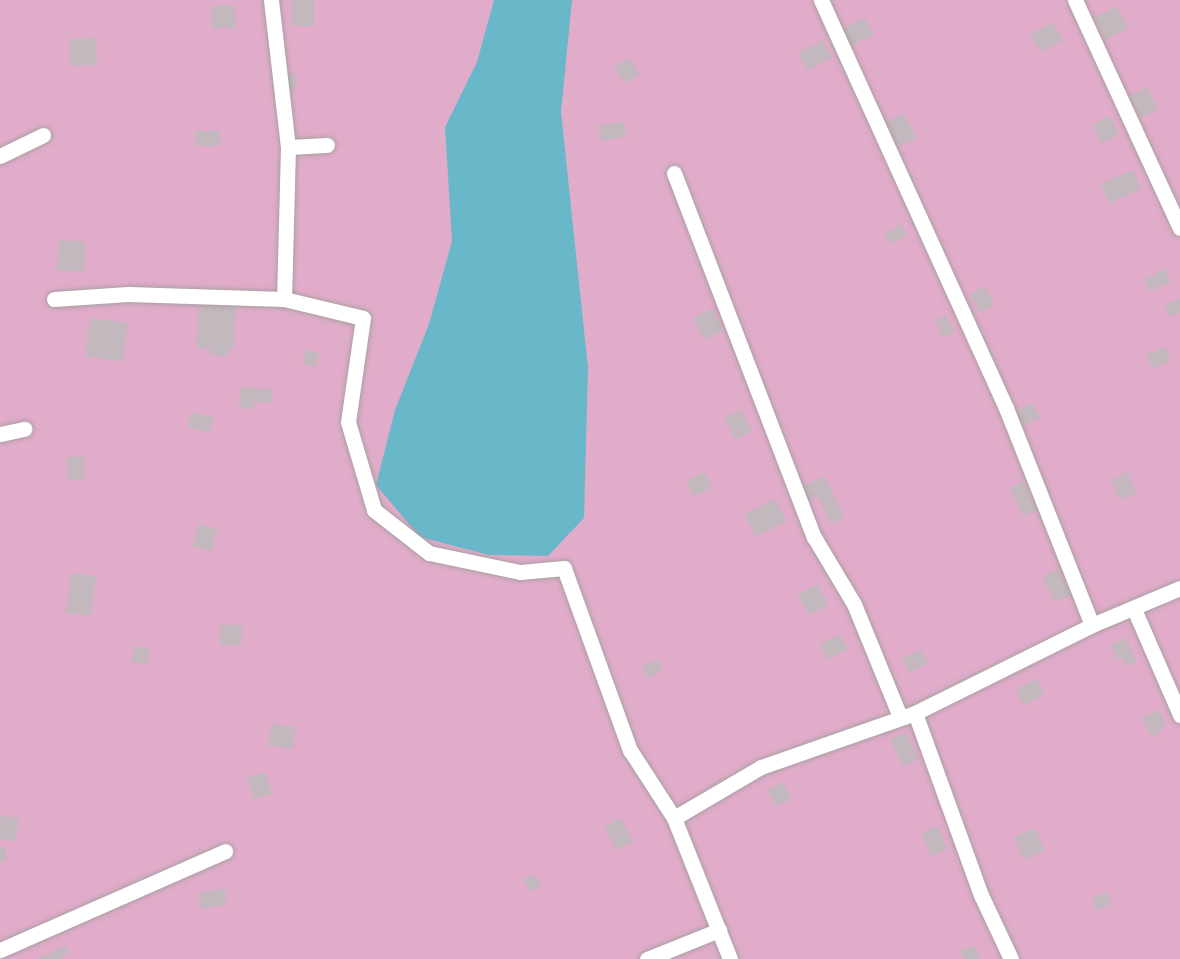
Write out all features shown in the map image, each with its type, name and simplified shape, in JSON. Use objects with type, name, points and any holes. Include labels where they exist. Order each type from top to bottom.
[{"type":"lane","points":[[271,0],[288,147],[284,299]]},
{"type":"lane","points":[[821,0],[1006,408],[1092,625]]},
{"type":"lane","points":[[1075,0],[1180,228]]},
{"type":"lane","points":[[0,156],[43,135]]},
{"type":"lane","points":[[288,147],[327,145]]},
{"type":"lane","points":[[674,172],[814,537],[854,604],[907,715],[981,895],[1011,959]]},
{"type":"lane","points":[[54,299],[128,294],[284,299],[363,318],[348,422],[374,510],[429,553],[520,572],[564,568],[630,750],[674,818],[730,959]]},
{"type":"lane","points":[[0,434],[24,429]]},
{"type":"lane","points":[[674,818],[761,766],[907,715],[1092,625],[1180,588]]},
{"type":"lane","points":[[1134,609],[1180,715]]},
{"type":"lane","points":[[0,950],[225,851]]},
{"type":"lane","points":[[647,959],[719,930]]},
{"type":"shaded area","points":[[0,0],[1180,0],[1180,959],[0,959]]},
{"type":"water","points":[[494,0],[572,0],[561,112],[588,368],[584,518],[548,556],[489,555],[420,537],[376,485],[395,410],[429,324],[452,241],[445,127],[477,62]]},
{"type":"building","points":[[291,0],[314,0],[314,26],[291,26]]},
{"type":"building","points":[[235,5],[236,28],[212,29],[211,6]]},
{"type":"building","points":[[1117,6],[1128,28],[1105,39],[1095,17]]},
{"type":"building","points":[[866,18],[874,35],[849,47],[841,30]]},
{"type":"building","points":[[1053,22],[1063,41],[1041,52],[1031,34]]},
{"type":"building","points":[[96,38],[97,65],[70,66],[69,39]]},
{"type":"building","points":[[823,40],[832,58],[807,71],[798,53]]},
{"type":"building","points":[[630,58],[639,75],[624,83],[615,66]]},
{"type":"building","points":[[295,73],[296,89],[288,90],[288,74]]},
{"type":"building","points":[[1147,87],[1158,109],[1141,118],[1130,95]]},
{"type":"building","points":[[904,113],[916,138],[898,147],[886,122]]},
{"type":"building","points":[[1110,116],[1119,135],[1102,143],[1093,124]]},
{"type":"building","points":[[624,122],[626,137],[600,140],[598,126]]},
{"type":"building","points":[[195,131],[220,131],[220,146],[195,146]]},
{"type":"building","points":[[1133,170],[1141,189],[1109,203],[1101,184]]},
{"type":"building","points":[[902,224],[908,236],[890,245],[884,233]]},
{"type":"building","points":[[59,240],[86,242],[84,272],[57,270]]},
{"type":"building","points":[[1165,269],[1171,282],[1150,291],[1144,279]]},
{"type":"building","points":[[985,287],[994,305],[979,313],[970,295]]},
{"type":"building","points":[[1180,298],[1180,312],[1170,317],[1165,305]]},
{"type":"building","points":[[199,305],[236,307],[233,350],[227,349],[227,356],[210,355],[210,349],[196,348]]},
{"type":"building","points":[[712,308],[723,330],[704,340],[693,317]]},
{"type":"building","points":[[946,315],[954,332],[943,337],[935,320]]},
{"type":"building","points":[[90,318],[128,323],[123,361],[85,357]]},
{"type":"building","points":[[1165,347],[1171,361],[1152,369],[1147,355]]},
{"type":"building","points":[[305,350],[319,353],[316,367],[302,364]]},
{"type":"building","points":[[240,387],[272,389],[271,403],[254,402],[254,409],[239,408]]},
{"type":"building","points":[[1033,403],[1040,417],[1022,427],[1014,413]]},
{"type":"building","points":[[741,409],[752,431],[735,440],[724,418]]},
{"type":"building","points":[[191,412],[213,417],[210,433],[187,428]]},
{"type":"building","points":[[67,457],[84,457],[84,480],[67,480]]},
{"type":"building","points":[[705,472],[712,487],[693,496],[686,481]]},
{"type":"building","points":[[1127,472],[1137,493],[1120,500],[1111,480]]},
{"type":"building","points":[[824,476],[844,517],[831,524],[817,496],[808,500],[801,487]]},
{"type":"building","points":[[1023,481],[1037,510],[1024,516],[1010,488]]},
{"type":"building","points":[[775,499],[786,521],[756,537],[745,514]]},
{"type":"building","points":[[199,524],[217,529],[211,551],[193,546]]},
{"type":"building","points":[[1058,569],[1070,595],[1055,602],[1043,576]]},
{"type":"building","points":[[71,573],[96,576],[91,616],[66,613]]},
{"type":"building","points":[[817,584],[828,605],[809,616],[798,594]]},
{"type":"building","points":[[221,624],[242,625],[241,646],[220,645]]},
{"type":"building","points":[[840,634],[848,649],[828,660],[820,645]]},
{"type":"building","points":[[1126,638],[1137,662],[1126,666],[1122,657],[1117,660],[1110,645]]},
{"type":"building","points":[[134,646],[150,649],[147,665],[131,662]]},
{"type":"building","points":[[921,649],[928,663],[910,673],[902,659]]},
{"type":"building","points":[[657,659],[663,671],[648,678],[642,667]]},
{"type":"building","points":[[1036,679],[1044,695],[1024,705],[1016,689]]},
{"type":"building","points":[[1159,710],[1166,725],[1152,738],[1142,718]]},
{"type":"building","points":[[271,724],[296,727],[293,749],[268,746]]},
{"type":"building","points":[[906,732],[918,759],[903,766],[890,739]]},
{"type":"building","points":[[265,772],[272,794],[254,800],[247,778]]},
{"type":"building","points":[[783,782],[791,799],[776,806],[768,789]]},
{"type":"building","points":[[0,815],[19,818],[15,841],[0,839]]},
{"type":"building","points":[[621,818],[633,842],[616,851],[604,827]]},
{"type":"building","points":[[938,826],[948,849],[931,856],[921,833]]},
{"type":"building","points":[[1035,828],[1045,851],[1024,860],[1014,837]]},
{"type":"building","points":[[0,847],[6,847],[6,861],[0,861]]},
{"type":"building","points":[[535,874],[541,887],[530,892],[524,879]]},
{"type":"building","points":[[225,889],[227,905],[200,908],[198,892]]},
{"type":"building","points":[[1107,892],[1112,904],[1096,911],[1091,899]]},
{"type":"building","points":[[66,945],[69,952],[60,959],[38,959]]},
{"type":"building","points":[[974,945],[980,959],[964,959],[960,951]]}]
